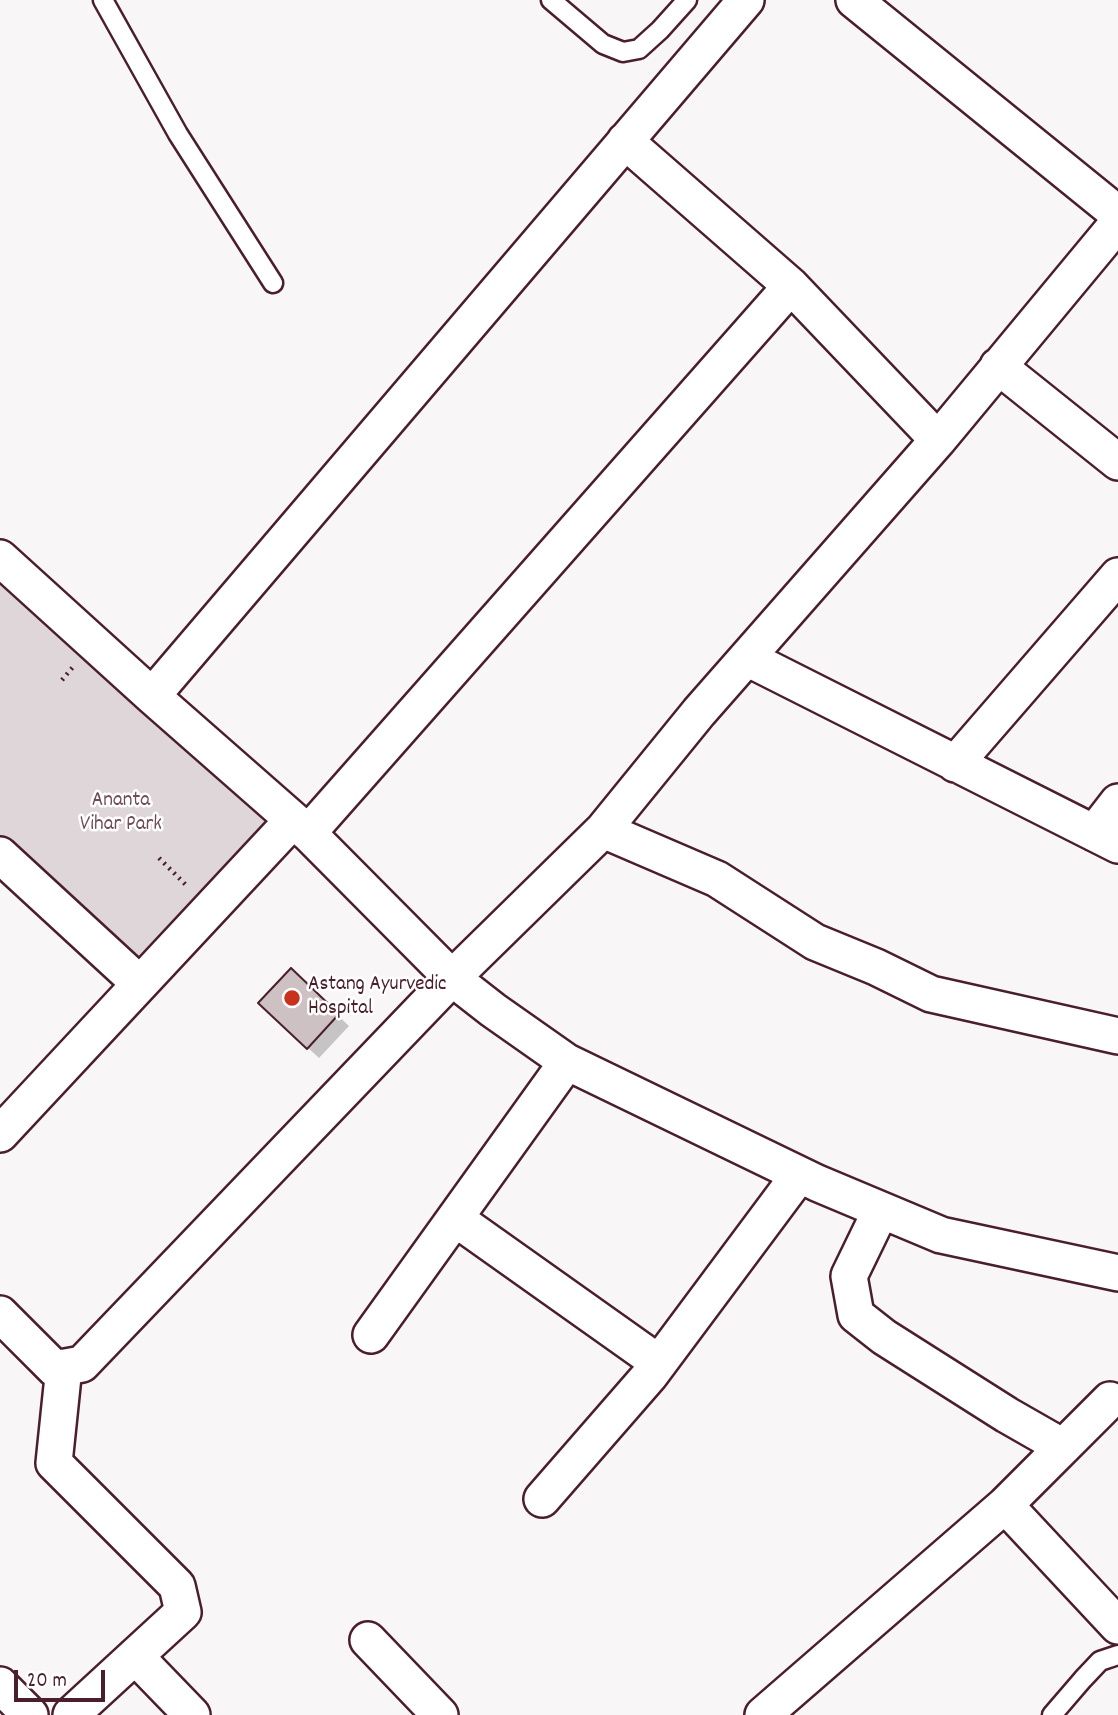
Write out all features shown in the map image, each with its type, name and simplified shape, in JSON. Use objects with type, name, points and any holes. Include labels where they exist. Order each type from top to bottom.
[{"type":"street","points":[[152,695],[746,0]]},
{"type":"street","points":[[854,0],[1118,214]]},
{"type":"street","points":[[625,141],[790,286],[938,440]]},
{"type":"street","points":[[0,1314],[55,1369],[82,1364],[452,978],[603,830],[699,712],[938,440],[1118,223]]},
{"type":"street","points":[[0,1134],[210,909],[301,827],[790,286]]},
{"type":"street","points":[[998,366],[1118,462]]},
{"type":"street","points":[[0,558],[301,827],[452,978],[567,1062],[799,1175],[941,1235],[1118,1273]]},
{"type":"street","points":[[955,764],[1118,576]]},
{"type":"street","points":[[747,658],[1106,839],[1118,802]]},
{"type":"street","points":[[603,830],[717,879],[815,942],[876,967],[931,994],[1118,1036]]},
{"type":"street","points":[[0,855],[140,984]]},
{"type":"street","points":[[371,1335],[567,1062]]},
{"type":"street","points":[[542,1499],[650,1376],[799,1175]]},
{"type":"street","points":[[881,1210],[849,1276],[856,1315],[884,1337],[995,1408],[1063,1447]]},
{"type":"street","points":[[456,1219],[659,1363]]},
{"type":"street","points":[[64,1367],[54,1463],[177,1586],[183,1612],[71,1715]]},
{"type":"street","points":[[763,1715],[1004,1505],[1116,1397]]},
{"type":"street","points":[[1004,1505],[1118,1626]]},
{"type":"street","points":[[368,1640],[440,1715]]},
{"type":"street","points":[[135,1656],[192,1715]]},
{"type":"street","points":[[0,1685],[30,1715]]},
{"type":"lane","points":[[103,0],[178,134],[273,283]]},
{"type":"lane","points":[[551,0],[603,44],[623,52],[639,49],[687,0]]},
{"type":"lane","points":[[1052,1715],[1100,1661],[1118,1656]]},
{"type":"path","points":[[159,858],[210,909]]},
{"type":"green space","name":"Ananta Vihar Park","points":[[0,564],[289,820],[140,980],[0,845]]},
{"type":"building","points":[[291,968],[339,1014],[307,1049],[258,1003]]},
{"type":"place","name":"Astang Ayurvedic Hospital","points":[[292,998]]}]
